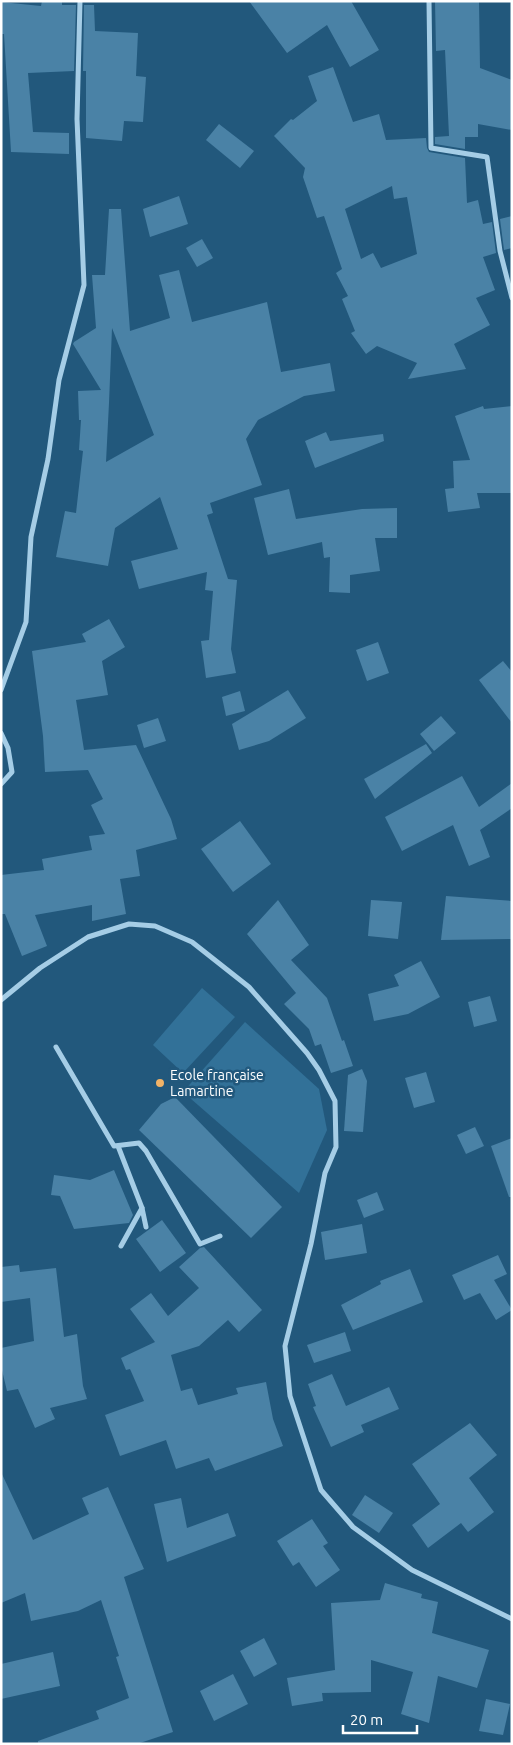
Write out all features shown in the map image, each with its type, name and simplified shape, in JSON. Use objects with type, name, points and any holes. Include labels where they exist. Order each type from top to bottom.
[{"type":"street","points":[[1,690],[26,622],[31,537],[48,459],[59,380],[84,285],[77,119],[80,1]]},
{"type":"street","points":[[429,1],[431,148],[488,157],[500,251],[512,298]]},
{"type":"street","points":[[1,733],[8,748],[12,772],[1,784]]},
{"type":"street","points":[[1,1000],[40,968],[88,937],[129,924],[155,926],[192,942],[249,987],[307,1053],[319,1070],[335,1101],[336,1147],[325,1173],[285,1346],[290,1396],[321,1490],[353,1527],[412,1570],[512,1619]]},
{"type":"street","points":[[56,1047],[114,1146],[139,1143],[146,1151],[200,1244],[220,1236]]},
{"type":"street","points":[[118,1146],[142,1208],[146,1227]]},
{"type":"street","points":[[121,1246],[142,1208]]},
{"type":"shaded area","points":[[202,988],[235,1017],[183,1073],[153,1045]]},
{"type":"shaded area","points":[[245,1022],[319,1089],[327,1130],[299,1193],[183,1092]]},
{"type":"building","points":[[42,1],[62,1],[62,5],[76,5],[74,71],[28,73],[33,132],[69,133],[69,154],[11,152],[4,34],[1,34],[1,2],[41,6]]},
{"type":"building","points":[[249,1],[351,1],[379,50],[350,67],[327,25],[287,53]]},
{"type":"building","points":[[435,1],[479,1],[480,68],[512,80],[512,130],[478,124],[478,137],[465,137],[465,149],[435,144],[435,137],[449,136],[445,50],[436,51]]},
{"type":"building","points":[[84,5],[94,5],[95,31],[138,33],[136,76],[146,77],[143,122],[124,121],[122,141],[86,138],[86,71],[83,71]]},
{"type":"building","points":[[333,67],[353,122],[379,114],[386,140],[426,138],[429,152],[465,158],[467,203],[478,200],[483,224],[492,222],[496,253],[483,257],[495,290],[476,298],[490,325],[454,344],[466,369],[408,379],[417,363],[377,346],[366,354],[351,333],[355,331],[342,299],[348,296],[336,273],[342,269],[324,216],[317,218],[303,177],[305,168],[274,136],[291,119],[293,120],[317,101],[308,76]],"holes":[[[392,186],[394,199],[407,197],[417,254],[381,268],[373,253],[361,259],[345,209]]]},
{"type":"building","points":[[219,124],[254,151],[240,168],[206,140]]},
{"type":"building","points":[[179,196],[188,224],[150,237],[143,209]]},
{"type":"building","points":[[109,209],[121,209],[130,331],[170,318],[159,275],[179,270],[192,322],[267,302],[281,372],[330,363],[335,391],[304,396],[258,420],[246,439],[262,485],[210,503],[213,513],[207,515],[228,579],[237,580],[231,649],[236,673],[206,678],[201,641],[209,640],[213,591],[205,590],[207,572],[139,589],[131,561],[178,549],[160,497],[115,528],[108,566],[56,557],[65,511],[76,513],[83,451],[79,450],[81,420],[79,420],[78,391],[101,390],[73,344],[96,328],[92,275],[105,275]],"holes":[[[112,328],[154,435],[106,462]]]},
{"type":"building","points":[[512,216],[512,248],[504,250],[500,219]]},
{"type":"building","points":[[202,239],[213,258],[197,267],[186,248]]},
{"type":"building","points":[[483,406],[484,409],[512,406],[512,493],[477,493],[480,508],[448,512],[445,489],[454,488],[453,461],[470,460],[455,416]]},
{"type":"building","points":[[326,432],[330,441],[383,434],[384,441],[315,468],[305,441]]},
{"type":"building","points":[[289,489],[296,519],[362,509],[397,508],[397,538],[375,538],[380,571],[350,575],[350,593],[329,592],[330,557],[324,558],[322,542],[268,555],[254,498]]},
{"type":"building","points":[[109,619],[125,647],[102,661],[108,695],[76,700],[84,750],[136,745],[171,819],[177,839],[136,850],[140,876],[120,879],[126,914],[92,921],[92,905],[35,915],[47,946],[22,956],[5,914],[1,914],[1,875],[44,870],[42,859],[92,850],[89,836],[105,834],[91,805],[103,799],[88,770],[45,772],[43,736],[32,651],[86,642],[82,634]]},
{"type":"building","points":[[378,642],[389,673],[367,681],[356,650]]},
{"type":"building","points":[[503,661],[512,672],[512,723],[479,680]]},
{"type":"building","points":[[288,690],[306,718],[269,741],[239,750],[232,724]]},
{"type":"building","points":[[240,691],[245,711],[226,716],[222,697]]},
{"type":"building","points":[[441,716],[456,733],[434,751],[420,734]]},
{"type":"building","points":[[158,718],[166,741],[144,748],[137,725]]},
{"type":"building","points":[[426,744],[432,753],[375,799],[364,779]]},
{"type":"building","points":[[462,776],[479,807],[512,783],[512,808],[480,830],[490,857],[469,866],[453,825],[402,851],[385,817]]},
{"type":"building","points":[[240,821],[271,864],[233,892],[201,849]]},
{"type":"building","points":[[446,896],[512,901],[512,939],[441,940]]},
{"type":"building","points":[[278,900],[309,945],[291,960],[327,998],[353,1066],[331,1073],[321,1044],[315,1046],[309,1029],[284,1004],[296,993],[247,934]]},
{"type":"building","points":[[371,900],[402,902],[398,939],[368,936]]},
{"type":"building","points":[[421,961],[440,997],[408,1014],[374,1021],[368,994],[399,986],[394,975]]},
{"type":"building","points":[[490,996],[497,1021],[474,1027],[468,1002]]},
{"type":"building","points":[[362,1069],[367,1081],[363,1132],[344,1131],[348,1075]]},
{"type":"building","points":[[426,1072],[435,1102],[414,1108],[405,1078]]},
{"type":"building","points":[[175,1097],[282,1207],[251,1238],[139,1130],[161,1104]]},
{"type":"building","points":[[475,1127],[484,1146],[466,1154],[457,1135]]},
{"type":"building","points":[[512,1138],[512,1197],[509,1197],[491,1146]]},
{"type":"building","points":[[114,1170],[133,1215],[129,1223],[74,1229],[60,1196],[51,1195],[54,1175],[90,1180]]},
{"type":"building","points":[[377,1192],[384,1210],[364,1218],[357,1200]]},
{"type":"building","points":[[162,1220],[186,1253],[160,1272],[136,1239]]},
{"type":"building","points":[[362,1224],[367,1253],[325,1260],[321,1232]]},
{"type":"building","points":[[204,1247],[262,1310],[239,1332],[228,1320],[199,1346],[171,1355],[181,1391],[192,1388],[198,1405],[238,1394],[236,1388],[266,1382],[273,1419],[283,1446],[215,1471],[209,1458],[176,1469],[166,1440],[120,1456],[105,1415],[144,1401],[130,1369],[126,1370],[121,1358],[155,1342],[130,1309],[151,1293],[168,1316],[199,1288],[179,1267],[200,1248]]},
{"type":"building","points":[[498,1255],[507,1274],[494,1280],[512,1310],[496,1320],[480,1293],[464,1300],[452,1275]]},
{"type":"building","points":[[19,1265],[20,1272],[56,1268],[64,1337],[77,1334],[83,1386],[87,1399],[50,1408],[55,1419],[35,1428],[18,1389],[7,1391],[1,1366],[1,1348],[34,1341],[30,1298],[1,1302],[1,1267]]},
{"type":"building","points":[[410,1269],[423,1302],[353,1330],[341,1305],[381,1284],[380,1281]]},
{"type":"building","points":[[345,1332],[351,1351],[314,1363],[307,1345]]},
{"type":"building","points":[[332,1374],[346,1406],[389,1387],[399,1409],[361,1425],[364,1432],[331,1447],[313,1407],[316,1406],[308,1384]]},
{"type":"building","points":[[470,1423],[497,1455],[469,1478],[494,1512],[468,1532],[461,1523],[428,1548],[412,1525],[440,1504],[412,1464]]},
{"type":"building","points":[[1,1472],[33,1540],[89,1514],[82,1498],[108,1487],[144,1569],[124,1577],[173,1732],[137,1744],[38,1744],[38,1741],[99,1719],[96,1711],[129,1698],[116,1657],[119,1656],[101,1600],[78,1611],[31,1621],[25,1593],[1,1603]]},
{"type":"building","points":[[365,1495],[393,1513],[379,1533],[352,1515]]},
{"type":"building","points":[[181,1498],[187,1528],[228,1513],[236,1536],[167,1562],[154,1504]]},
{"type":"building","points":[[312,1519],[328,1543],[323,1546],[340,1570],[316,1587],[299,1562],[293,1566],[277,1541]]},
{"type":"building","points":[[385,1583],[422,1594],[421,1598],[438,1602],[432,1633],[489,1650],[477,1688],[438,1676],[429,1723],[401,1714],[413,1672],[371,1660],[371,1692],[322,1693],[323,1701],[292,1706],[287,1678],[335,1670],[331,1603],[380,1600]]},
{"type":"building","points":[[264,1638],[277,1664],[254,1677],[240,1651]]},
{"type":"building","points":[[53,1652],[60,1686],[1,1699],[1,1664]]},
{"type":"building","points":[[233,1674],[248,1704],[214,1721],[200,1691]]},
{"type":"building","points":[[486,1699],[510,1704],[503,1735],[479,1731]]},
{"type":"place","name":"Ecole française Lamartine","points":[[160,1083]]}]
